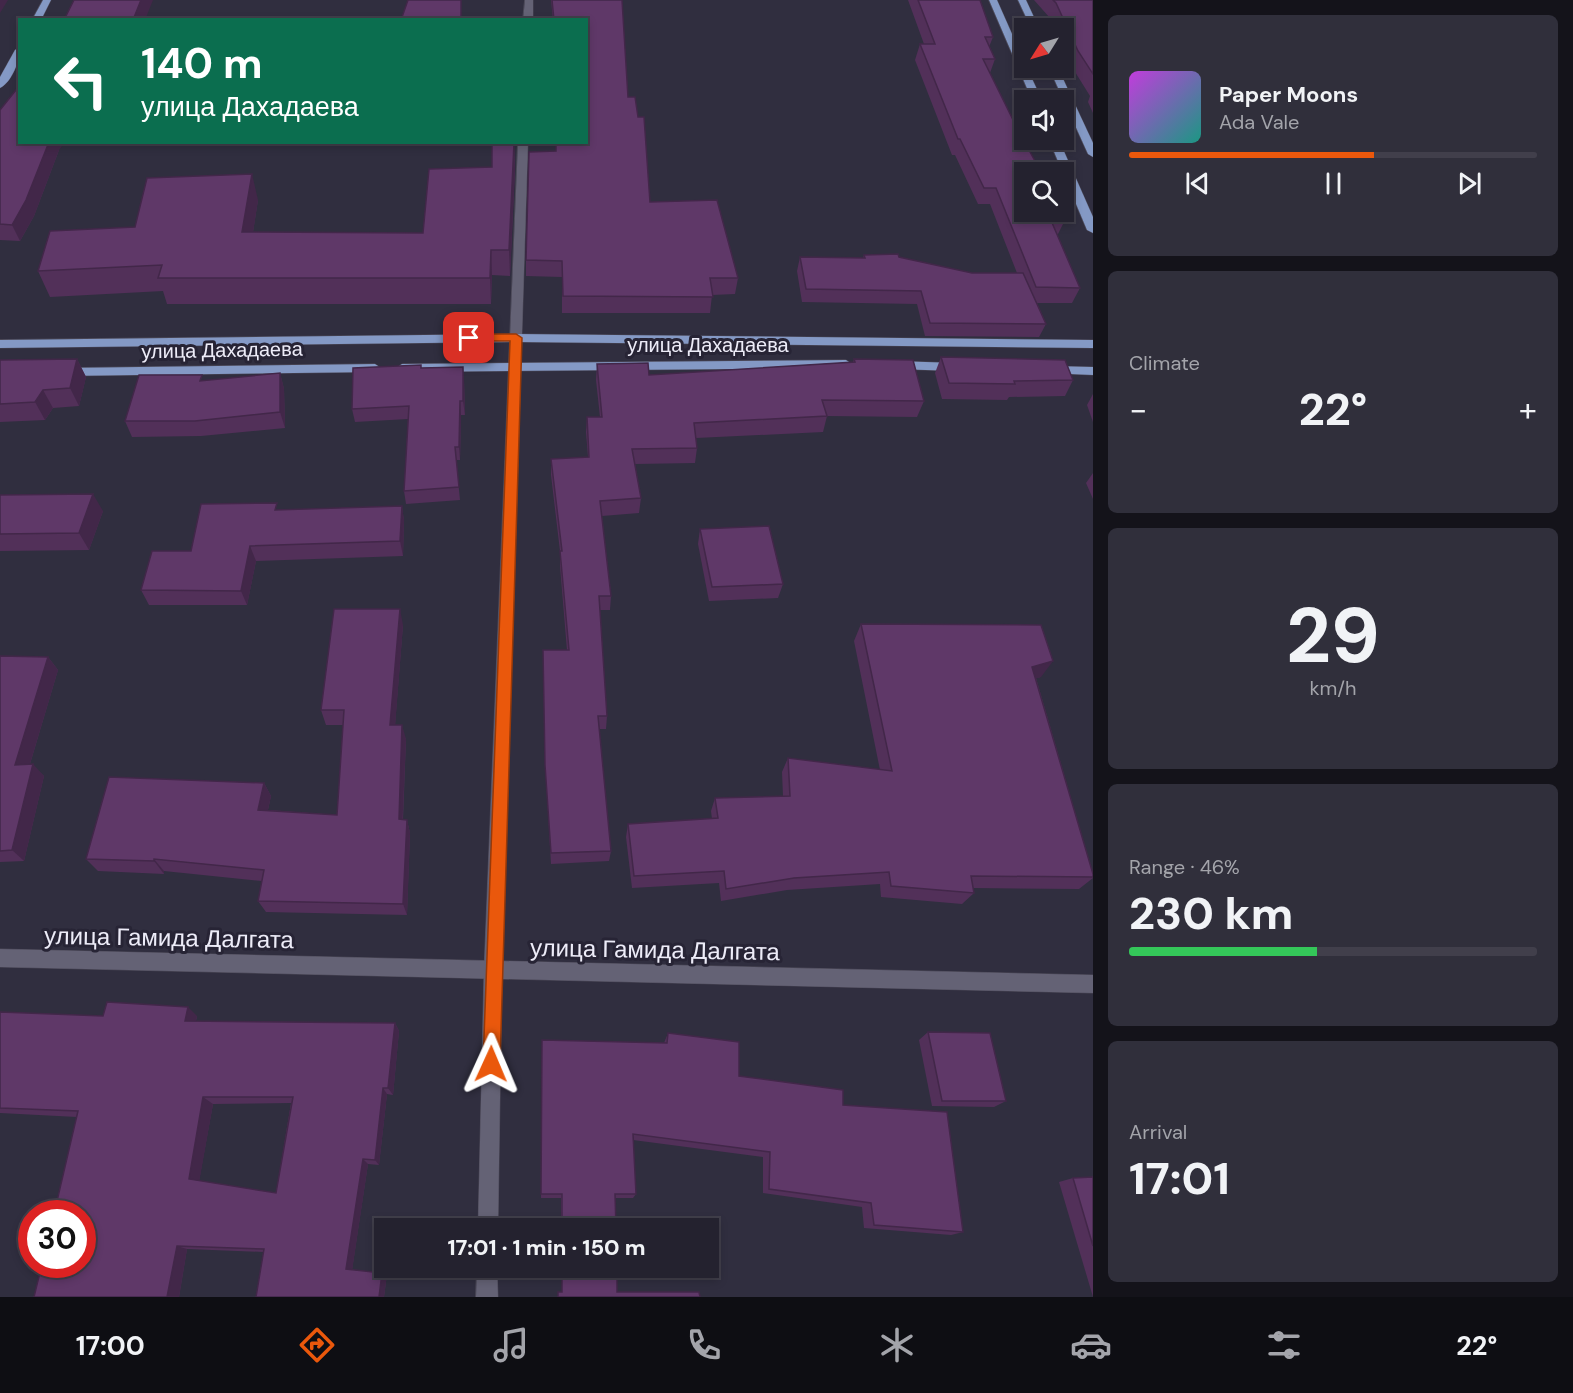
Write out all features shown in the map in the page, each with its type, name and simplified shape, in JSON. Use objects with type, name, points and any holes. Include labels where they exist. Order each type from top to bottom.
[{"type":"main road","points":[[37,18],[47,0]]},
{"type":"main road","points":[[993,0],[1033,90]]},
{"type":"main road","points":[[1022,0],[1030,18]]},
{"type":"main road","points":[[0,85],[18,54]]},
{"type":"main road","points":[[1058,78],[1093,154]]},
{"type":"main road","points":[[1058,150],[1093,230]]},
{"type":"main road","name":"улица Дахадаева","points":[[0,344],[516,338],[1093,344]]},
{"type":"main road","name":"улица Дахадаева","points":[[47,372],[862,364]]},
{"type":"main road","points":[[885,365],[966,367]]},
{"type":"main road","points":[[1035,369],[1093,371]]},
{"type":"street","points":[[528,18],[529,0]]},
{"type":"street","points":[[488,1218],[493,970],[523,144]]},
{"type":"street","name":"улица Гамида Далгата","points":[[0,958],[1093,984]]},
{"type":"street","points":[[487,1278],[487,1297]]},
{"type":"building","points":[[74,0],[141,0],[134,18],[65,18]]},
{"type":"building","points":[[408,0],[461,0],[461,18],[402,18]]},
{"type":"building","points":[[552,0],[622,0],[628,97],[635,97],[638,117],[644,117],[650,202],[717,200],[738,278],[710,278],[713,297],[563,296],[562,261],[526,260],[529,152],[556,151],[556,144],[588,144],[588,18],[554,18]]},
{"type":"building","points":[[918,0],[980,0],[993,37],[985,37],[995,59],[983,59],[1014,122],[1014,150],[1029,150],[1036,162],[1014,162],[1014,222],[1052,222],[1080,288],[1036,287],[996,188],[984,188],[958,139],[920,44],[935,44]]},
{"type":"building","points":[[1053,0],[1093,0],[1093,74],[1074,42],[1074,18],[1063,18]]},
{"type":"building","points":[[18,88],[18,144],[48,144],[26,200],[12,225],[0,224],[0,110]]},
{"type":"building","points":[[492,144],[514,144],[509,250],[491,250],[490,278],[158,278],[162,265],[38,271],[50,231],[135,227],[147,178],[252,174],[242,232],[423,233],[429,169],[492,167]]},
{"type":"building","points":[[898,254],[899,257],[972,273],[1023,273],[1046,324],[930,323],[921,291],[806,289],[800,257],[865,258],[864,255]]},
{"type":"building","points":[[941,357],[1065,360],[1073,380],[1014,381],[1015,384],[949,383]]},
{"type":"building","points":[[77,359],[70,388],[43,390],[35,402],[0,404],[0,360]]},
{"type":"building","points":[[854,359],[913,360],[924,401],[822,400],[827,416],[694,423],[697,448],[632,449],[641,498],[600,501],[611,596],[599,596],[607,716],[598,716],[611,851],[551,853],[545,765],[543,650],[569,650],[560,551],[562,551],[551,459],[589,457],[587,417],[602,417],[597,364],[648,363],[649,375],[855,362]]},
{"type":"building","points":[[421,365],[421,368],[463,367],[459,447],[455,447],[459,487],[404,491],[409,406],[352,409],[353,368]]},
{"type":"building","points":[[280,373],[280,412],[195,421],[125,421],[139,375],[202,375],[200,381]]},
{"type":"building","points":[[93,494],[79,533],[0,534],[0,495]]},
{"type":"building","points":[[277,503],[275,510],[402,506],[400,541],[250,546],[241,591],[141,590],[152,551],[191,551],[201,504]]},
{"type":"building","points":[[769,526],[783,584],[712,587],[700,529]]},
{"type":"building","points":[[334,609],[400,609],[390,725],[402,725],[399,819],[407,820],[403,904],[258,901],[264,870],[154,859],[154,861],[86,859],[109,777],[264,783],[258,810],[337,815],[344,710],[321,710]]},
{"type":"building","points":[[861,624],[1041,625],[1053,661],[1032,667],[1093,877],[971,876],[974,893],[891,886],[889,872],[794,878],[726,889],[724,871],[634,876],[628,824],[718,818],[715,798],[790,796],[788,758],[892,771]]},
{"type":"building","points":[[0,656],[48,657],[15,765],[33,764],[12,850],[0,851]]},
{"type":"building","points":[[107,1002],[188,1007],[185,1021],[395,1023],[388,1088],[383,1088],[375,1160],[363,1159],[346,1269],[374,1272],[374,1278],[381,1278],[379,1297],[256,1297],[264,1249],[177,1246],[167,1297],[34,1297],[39,1278],[96,1278],[96,1200],[57,1200],[78,1111],[0,1108],[0,1012],[103,1016]],"holes":[[[203,1097],[293,1097],[276,1193],[189,1179]]]},
{"type":"building","points":[[928,1032],[990,1033],[1006,1101],[942,1101]]},
{"type":"building","points":[[668,1033],[739,1042],[739,1076],[843,1090],[843,1105],[947,1112],[963,1232],[874,1225],[871,1203],[769,1189],[770,1152],[633,1134],[636,1194],[615,1194],[616,1218],[562,1218],[562,1194],[541,1194],[542,1040],[667,1043]]},
{"type":"building","points":[[1093,1177],[1093,1246],[1073,1178]]},
{"type":"building","points":[[562,1278],[617,1278],[617,1292],[699,1292],[700,1297],[558,1297],[558,1292],[562,1292]]},
{"type":"route","points":[[469,338],[516,338],[491,1064]]}]
